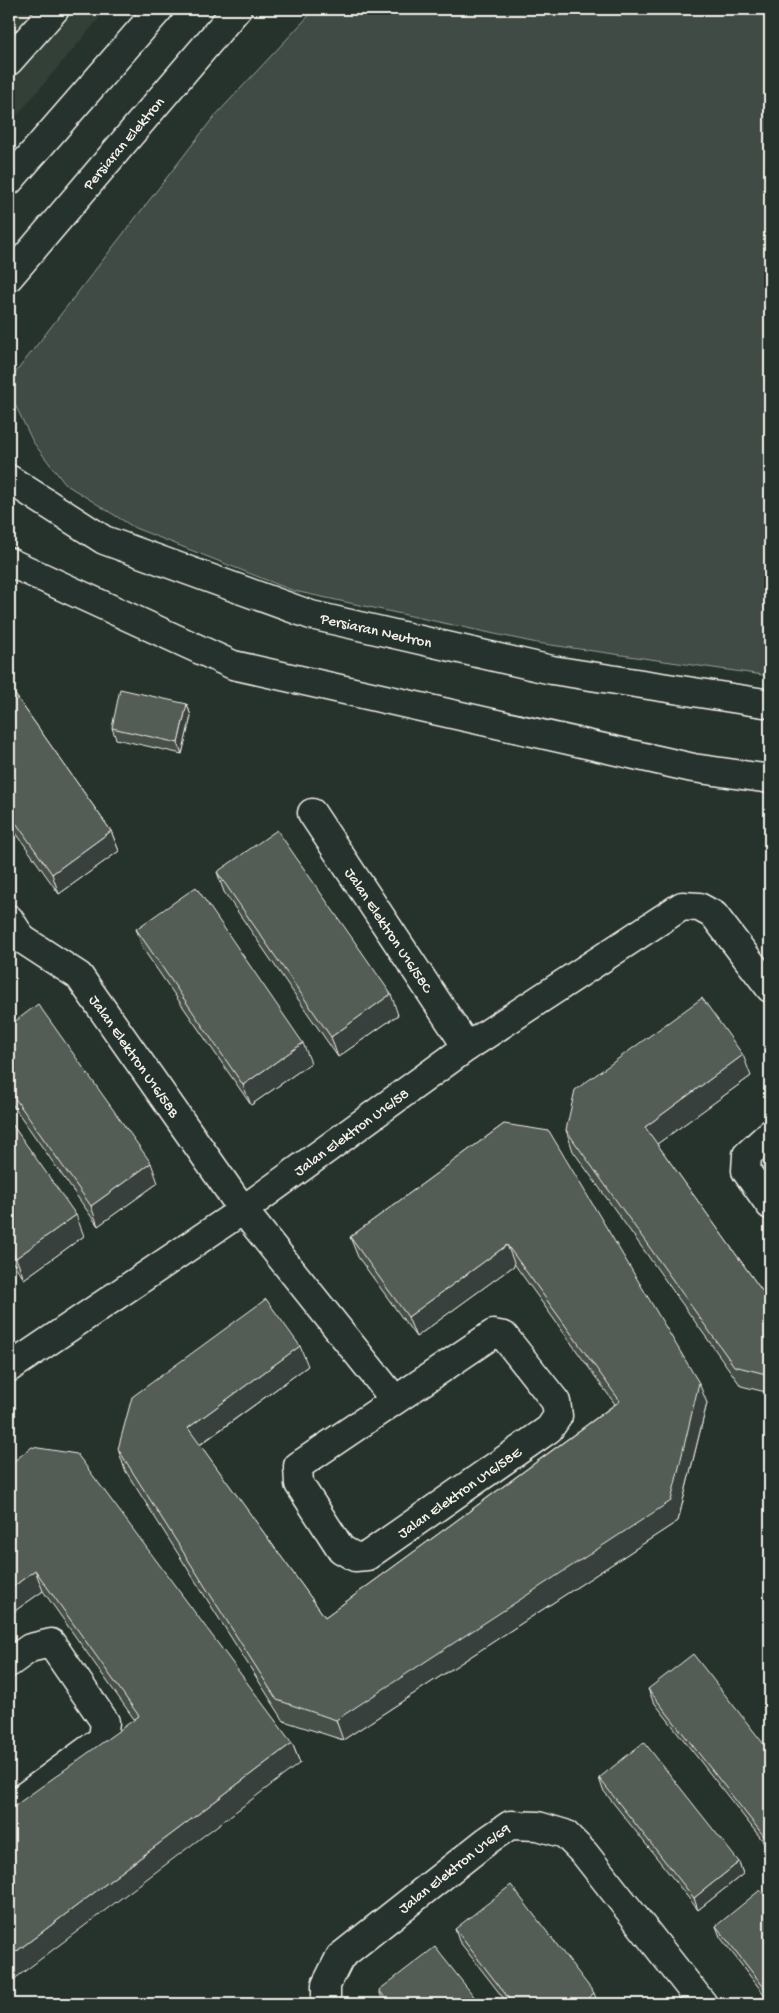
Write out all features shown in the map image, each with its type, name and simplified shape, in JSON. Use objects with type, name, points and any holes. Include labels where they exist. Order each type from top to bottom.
[{"type":"street","points":[[9,61],[55,9]]},
{"type":"street","points":[[9,181],[159,9]]},
{"type":"street","name":"Persiaran Elektron","points":[[9,277],[237,9]]},
{"type":"street","name":"Persiaran Neutron","points":[[9,479],[104,540],[311,615],[552,670],[770,704]]},
{"type":"street","points":[[9,562],[233,665],[693,768],[770,779]]},
{"type":"street","name":"Jalan Elektron U16/58C","points":[[312,813],[468,1047]]},
{"type":"street","name":"Jalan Elektron U16/58","points":[[9,1368],[243,1210],[468,1047],[682,906],[699,907],[714,914],[770,988]]},
{"type":"street","name":"Jalan Elektron U16/58B","points":[[9,919],[22,940],[79,976],[243,1210]]},
{"type":"street","points":[[770,1134],[747,1155],[746,1171],[770,1205]]},
{"type":"street","points":[[243,1210],[395,1400]]},
{"type":"street","name":"Jalan Elektron U16/58E","points":[[492,1334],[504,1336],[510,1343],[556,1402],[558,1416],[549,1428],[367,1556],[355,1557],[341,1549],[299,1484],[298,1466],[395,1400],[492,1334]]},
{"type":"street","points":[[9,1663],[30,1648],[50,1643],[105,1722],[103,1739],[9,1808]]},
{"type":"street","name":"Jalan Elektron U16/69","points":[[326,2004],[326,1984],[340,1957],[488,1840],[510,1825],[538,1826],[565,1834],[585,1854],[703,2004]]},
{"type":"shaded area","points":[[9,9],[107,9],[9,125]]},
{"type":"shaded area","points":[[315,9],[770,9],[770,676],[537,643],[294,591],[135,528],[65,484],[33,442],[9,392],[9,381],[213,118]]},
{"type":"building","points":[[9,686],[111,831],[52,874],[9,813]]},
{"type":"building","points":[[120,689],[187,704],[178,743],[112,728]]},
{"type":"building","points":[[277,830],[391,994],[331,1037],[217,872]]},
{"type":"building","points":[[196,887],[303,1043],[243,1085],[136,929]]},
{"type":"building","points":[[702,998],[743,1055],[645,1127],[770,1302],[770,1375],[734,1366],[566,1130],[575,1090]]},
{"type":"building","points":[[38,1004],[151,1163],[91,1206],[9,1090],[9,1026]]},
{"type":"building","points":[[9,1120],[76,1215],[16,1258],[9,1247]]},
{"type":"building","points":[[504,1124],[549,1131],[699,1383],[671,1501],[336,1720],[277,1700],[118,1449],[132,1397],[266,1299],[300,1346],[188,1428],[325,1617],[620,1401],[507,1245],[408,1317],[350,1237]]},
{"type":"building","points":[[32,1447],[77,1454],[292,1743],[9,1957],[9,1810],[139,1716],[35,1570],[9,1590],[9,1465]]},
{"type":"building","points":[[693,1654],[770,1752],[770,1837],[767,1840],[648,1689]]},
{"type":"building","points":[[644,1742],[739,1862],[694,1898],[599,1778]]},
{"type":"building","points":[[511,1885],[594,1993],[581,2004],[513,2004],[455,1929]]},
{"type":"building","points":[[760,1890],[770,1902],[770,1995],[716,1926]]},
{"type":"building","points":[[435,1947],[480,2004],[390,2004],[379,1990]]}]
